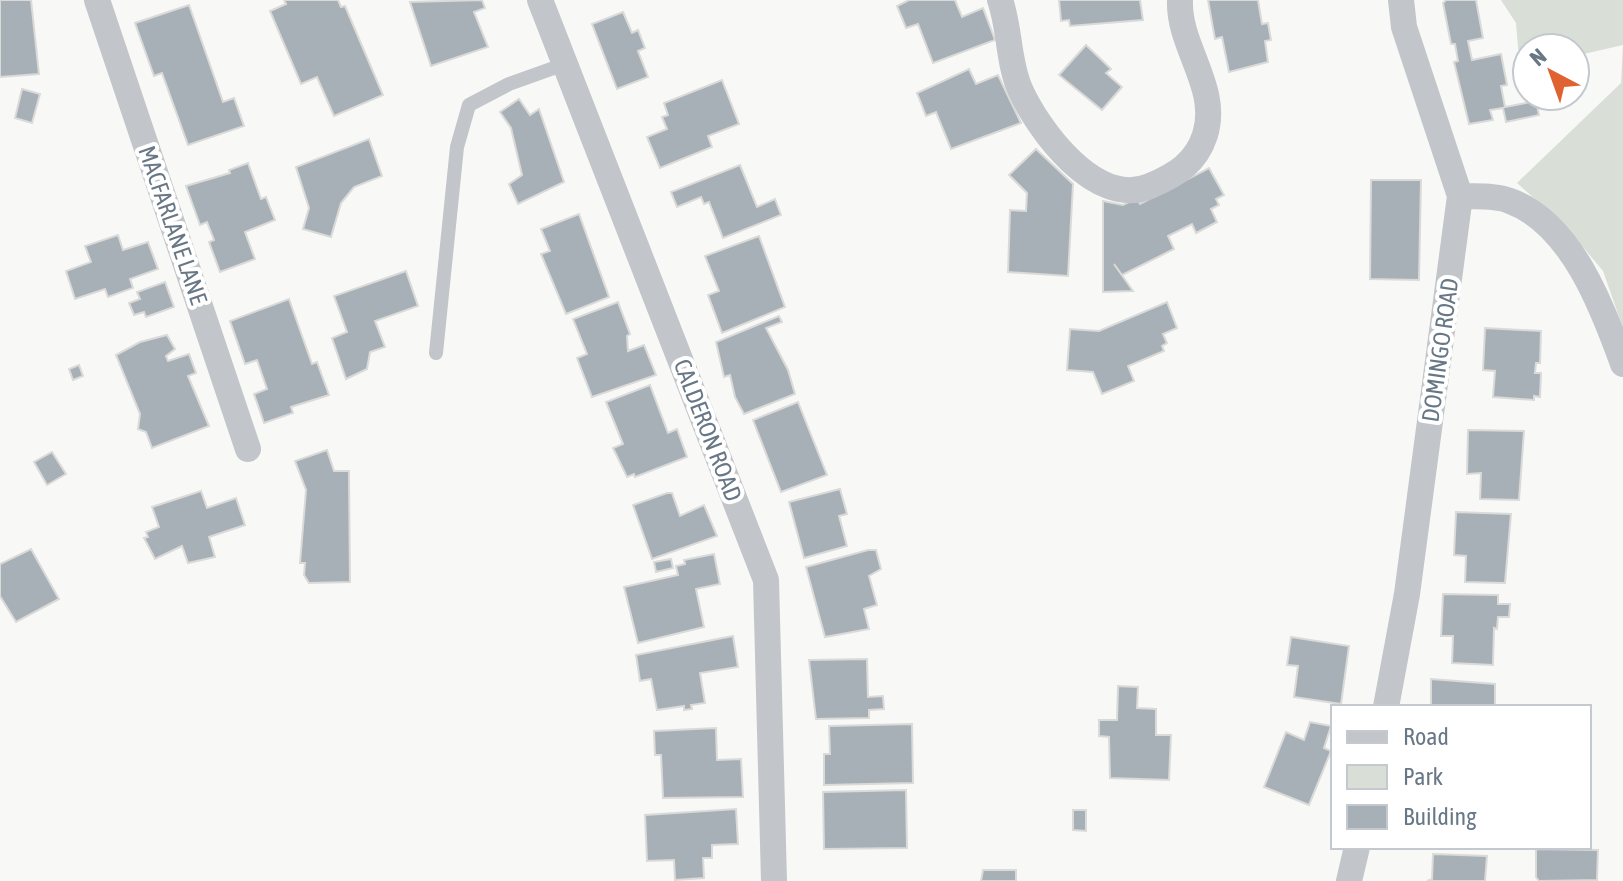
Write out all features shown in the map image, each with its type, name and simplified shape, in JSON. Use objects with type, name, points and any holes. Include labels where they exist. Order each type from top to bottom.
[{"type":"street","name":"MACFARLANE LANE","points":[[97,0],[248,449]]},
{"type":"street","name":"CALDERON ROAD","points":[[540,0],[766,580],[774,881]]},
{"type":"street","points":[[1000,0],[1019,88],[1049,136],[1073,164],[1107,187],[1146,188],[1187,167],[1205,135],[1210,104],[1180,17],[1180,0]]},
{"type":"street","name":"DOMINGO ROAD","points":[[1386,705],[1407,594],[1460,196],[1404,27],[1401,0]]},
{"type":"street","points":[[1460,196],[1510,200],[1560,234],[1608,320],[1623,364]]},
{"type":"street","points":[[1349,881],[1357,849]]},
{"type":"lane","points":[[436,353],[457,147],[469,105],[509,84],[565,64]]},
{"type":"green space","points":[[1501,0],[1623,0],[1623,45],[1591,52],[1591,32],[1517,32],[1516,23]]},
{"type":"green space","points":[[1623,45],[1623,328],[1603,271],[1567,228],[1517,183],[1621,83]]},
{"type":"building","points":[[0,0],[31,0],[39,74],[0,77]]},
{"type":"building","points":[[284,0],[338,0],[341,7],[345,6],[383,95],[334,116],[317,77],[301,84],[270,11],[286,4]]},
{"type":"building","points":[[482,0],[485,8],[474,12],[488,47],[431,66],[410,2]]},
{"type":"building","points":[[909,0],[955,0],[962,17],[983,8],[995,40],[933,63],[918,24],[906,28],[897,6]]},
{"type":"building","points":[[1059,0],[1140,0],[1143,20],[1070,26],[1069,20],[1061,21]]},
{"type":"building","points":[[1208,0],[1258,0],[1262,24],[1268,23],[1271,40],[1265,41],[1268,62],[1229,72],[1222,37],[1215,39]]},
{"type":"building","points":[[1446,0],[1476,0],[1483,38],[1468,41],[1472,60],[1501,54],[1507,85],[1501,86],[1505,107],[1511,106],[1511,112],[1538,112],[1539,115],[1506,122],[1503,108],[1490,110],[1493,120],[1469,124],[1454,62],[1458,61],[1455,44],[1451,44],[1443,3]]},
{"type":"building","points":[[189,5],[223,102],[234,98],[244,126],[188,145],[162,73],[154,76],[135,23]]},
{"type":"building","points":[[623,12],[632,33],[638,30],[645,48],[638,51],[648,77],[617,89],[592,24]]},
{"type":"building","points":[[1086,45],[1111,69],[1106,73],[1122,87],[1102,110],[1059,75]]},
{"type":"building","points":[[969,69],[976,84],[998,75],[1021,123],[951,149],[936,112],[926,116],[917,93]]},
{"type":"building","points":[[722,80],[739,124],[708,136],[712,147],[660,168],[647,137],[667,129],[662,117],[668,115],[664,103]]},
{"type":"building","points":[[22,89],[40,94],[32,123],[15,118]]},
{"type":"building","points":[[519,99],[530,115],[539,109],[564,182],[518,204],[509,184],[522,175],[511,128],[500,112]]},
{"type":"building","points":[[369,139],[382,176],[354,187],[341,203],[331,237],[303,229],[309,208],[296,167]]},
{"type":"building","points":[[1036,149],[1073,184],[1068,276],[1008,272],[1010,210],[1026,211],[1027,193],[1009,175]]},
{"type":"building","points":[[248,163],[261,199],[266,197],[275,220],[245,232],[255,259],[220,272],[209,242],[214,240],[207,222],[200,225],[186,186],[230,173],[229,170]]},
{"type":"building","points":[[740,165],[757,207],[775,199],[781,215],[723,238],[709,202],[704,204],[701,197],[677,207],[671,192]]},
{"type":"building","points":[[1209,168],[1224,195],[1216,199],[1219,205],[1211,209],[1217,222],[1196,233],[1192,224],[1168,236],[1174,249],[1122,275],[1114,264],[1133,291],[1103,292],[1103,201],[1123,205],[1137,198],[1140,204]]},
{"type":"building","points":[[1371,180],[1421,180],[1419,280],[1370,279]]},
{"type":"building","points":[[579,214],[609,297],[566,314],[541,254],[550,251],[541,229]]},
{"type":"building","points":[[118,235],[123,250],[148,242],[158,269],[130,279],[133,288],[108,297],[105,289],[75,299],[66,271],[91,262],[85,246]]},
{"type":"building","points":[[759,236],[785,307],[722,333],[708,295],[719,291],[705,256]]},
{"type":"building","points":[[406,271],[418,306],[375,321],[385,347],[370,352],[367,369],[346,379],[332,338],[347,332],[334,296]]},
{"type":"building","points":[[165,282],[174,307],[146,317],[144,312],[134,315],[129,303],[140,299],[137,292]]},
{"type":"building","points":[[289,299],[312,364],[317,362],[329,395],[291,407],[293,413],[264,423],[254,394],[267,389],[257,360],[245,364],[230,321]]},
{"type":"building","points":[[618,302],[630,334],[627,336],[628,351],[644,345],[656,375],[592,397],[577,358],[587,354],[573,319]]},
{"type":"building","points":[[1167,302],[1177,328],[1163,334],[1167,343],[1162,346],[1164,351],[1128,366],[1134,381],[1102,394],[1093,372],[1067,370],[1070,329],[1099,331]]},
{"type":"building","points":[[779,316],[782,322],[766,328],[788,370],[795,394],[744,414],[735,397],[730,375],[724,377],[716,342]]},
{"type":"building","points":[[1485,328],[1541,331],[1540,363],[1536,363],[1535,373],[1541,373],[1540,397],[1534,396],[1534,400],[1493,397],[1495,371],[1483,370]]},
{"type":"building","points":[[167,335],[175,349],[166,356],[168,361],[189,354],[196,373],[188,376],[209,426],[152,448],[146,432],[138,429],[140,414],[116,355],[140,342]]},
{"type":"building","points":[[79,365],[83,376],[73,380],[69,369]]},
{"type":"building","points":[[650,385],[668,433],[677,429],[687,457],[635,477],[634,474],[627,477],[613,448],[623,444],[606,402]]},
{"type":"building","points":[[798,402],[827,475],[781,492],[753,420]]},
{"type":"building","points":[[1468,430],[1524,431],[1519,500],[1480,499],[1481,473],[1467,474]]},
{"type":"building","points":[[327,450],[334,471],[349,471],[350,582],[309,583],[304,575],[305,563],[300,563],[306,490],[295,461]]},
{"type":"building","points":[[52,452],[66,474],[47,485],[34,462]]},
{"type":"building","points":[[840,489],[847,514],[839,516],[847,546],[804,558],[789,502]]},
{"type":"building","points":[[201,491],[207,508],[236,498],[245,525],[209,537],[215,557],[188,563],[182,546],[155,559],[144,538],[148,537],[146,532],[159,527],[152,507]]},
{"type":"building","points":[[672,493],[680,516],[704,505],[717,536],[652,559],[633,505]]},
{"type":"building","points":[[1456,512],[1511,514],[1505,583],[1465,582],[1466,556],[1454,555]]},
{"type":"building","points":[[31,549],[59,599],[16,622],[0,596],[0,564]]},
{"type":"building","points":[[876,550],[881,569],[869,576],[877,605],[864,609],[869,629],[825,637],[806,567]]},
{"type":"building","points":[[714,554],[720,584],[696,589],[704,627],[638,643],[624,587],[678,575],[676,566],[685,564],[684,560]]},
{"type":"building","points":[[671,559],[673,568],[656,572],[654,562]]},
{"type":"building","points":[[1443,594],[1498,595],[1498,604],[1510,604],[1509,617],[1498,617],[1497,629],[1494,628],[1493,665],[1452,663],[1453,636],[1441,636]]},
{"type":"building","points":[[733,636],[738,667],[700,673],[705,703],[691,705],[692,709],[684,710],[684,706],[657,710],[651,679],[640,681],[636,655]]},
{"type":"building","points":[[1291,637],[1349,646],[1341,704],[1294,697],[1298,666],[1287,665]]},
{"type":"building","points":[[867,659],[868,697],[883,696],[884,709],[869,710],[869,718],[816,719],[809,660]]},
{"type":"building","points":[[1431,679],[1495,684],[1495,705],[1431,705]]},
{"type":"building","points":[[1118,686],[1138,687],[1137,708],[1156,709],[1156,735],[1171,735],[1169,780],[1110,778],[1109,737],[1099,736],[1099,720],[1117,720]]},
{"type":"building","points":[[1310,722],[1331,726],[1324,748],[1331,751],[1309,805],[1264,787],[1286,732],[1304,740]]},
{"type":"building","points":[[912,724],[913,783],[824,785],[824,754],[830,754],[829,726]]},
{"type":"building","points":[[716,728],[717,760],[741,759],[743,797],[663,798],[661,755],[655,755],[654,731]]},
{"type":"building","points":[[906,790],[907,848],[824,849],[823,792]]},
{"type":"building","points":[[736,809],[738,844],[712,845],[712,858],[703,858],[704,878],[675,880],[674,860],[647,861],[645,815]]},
{"type":"building","points":[[1073,810],[1086,810],[1086,831],[1073,830]]},
{"type":"building","points":[[1536,849],[1598,850],[1597,880],[1539,881],[1536,877]]},
{"type":"building","points":[[1433,854],[1487,856],[1485,881],[1427,881],[1432,879]]},
{"type":"building","points":[[983,870],[1016,870],[1016,881],[981,881]]}]
